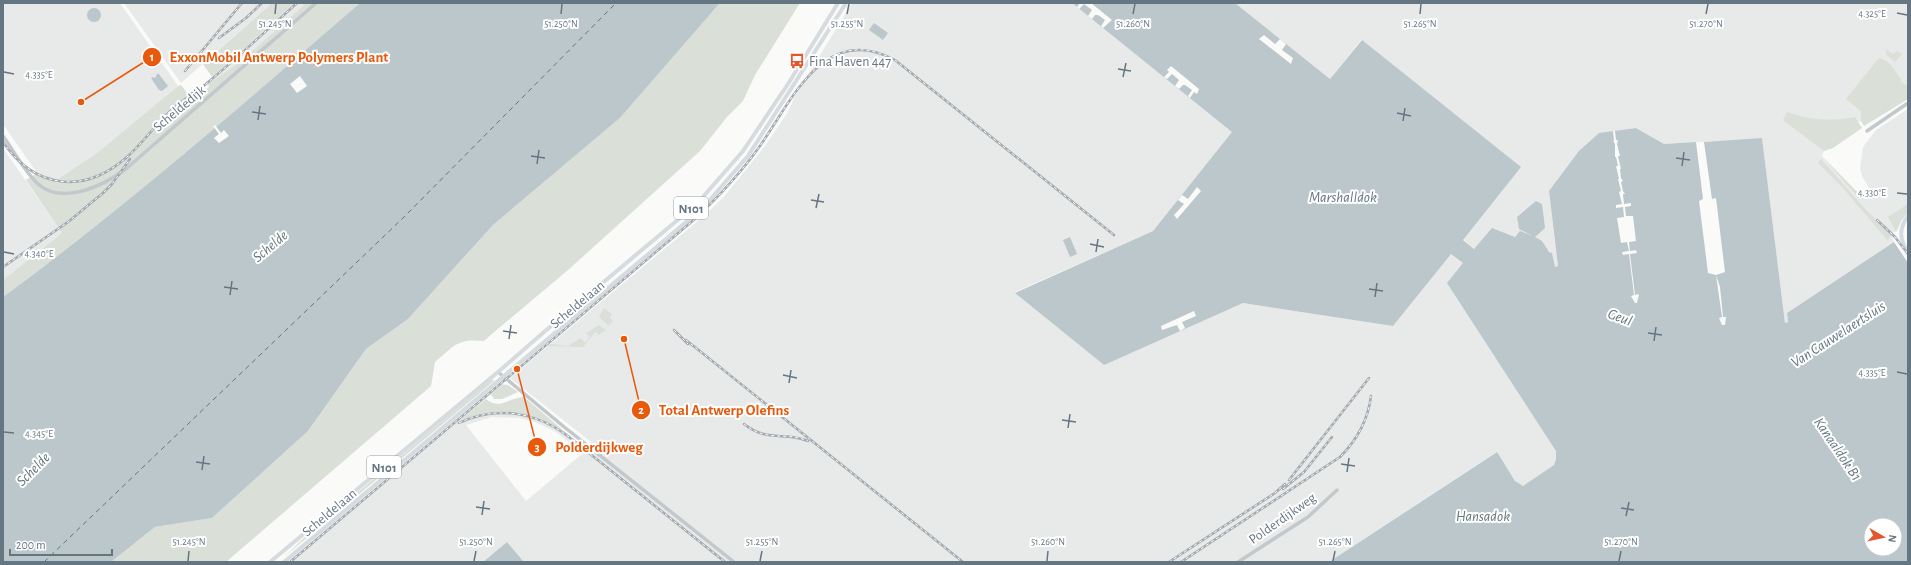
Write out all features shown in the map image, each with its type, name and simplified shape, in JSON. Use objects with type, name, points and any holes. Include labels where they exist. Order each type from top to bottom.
[{"type":"main road","name":"Scheldelaan","points":[[270,562],[680,218],[720,179],[743,151],[788,84],[838,3]]},
{"type":"main road","name":"Scheldelaan","points":[[284,562],[604,292],[708,202],[748,156],[794,87],[846,3]]},
{"type":"main road","points":[[810,47],[816,51]]},
{"type":"main road","points":[[788,84],[794,87]]},
{"type":"main road","points":[[1908,216],[1900,232],[1904,247],[1908,253]]},
{"type":"main road","points":[[596,289],[604,292]]},
{"type":"main road","points":[[544,332],[549,338]]},
{"type":"street","name":"Scheldedijk","points":[[3,136],[32,177],[42,186],[57,192],[74,192],[94,187],[115,177],[278,38],[316,3]]},
{"type":"street","points":[[1867,131],[1908,103]]},
{"type":"street","points":[[498,372],[734,562]]},
{"type":"street","name":"Polderdijkweg","points":[[1238,562],[1308,517],[1337,490]]},
{"type":"shaded area","points":[[3,3],[120,3],[178,86],[97,153],[58,179],[37,173],[3,124]]},
{"type":"shaded area","points":[[124,3],[272,3],[181,83]]},
{"type":"shaded area","points":[[272,3],[294,3],[212,77],[203,64]]},
{"type":"shaded area","points":[[294,3],[306,3],[241,61],[208,84],[206,82]]},
{"type":"shaded area","points":[[306,3],[360,3],[140,191],[3,297],[3,280],[62,233],[26,180],[37,173],[58,179],[97,153],[178,86],[181,85],[192,99],[209,87],[208,84],[241,61]]},
{"type":"shaded area","points":[[720,3],[800,3],[755,75],[743,101],[727,117],[700,151],[568,270],[484,341],[475,340],[456,344],[435,362],[431,386],[226,562],[111,562],[155,527],[212,518],[308,431],[366,349],[408,319],[493,225],[620,118]]},
{"type":"shaded area","points":[[852,3],[1072,3],[1233,132],[1153,231],[1015,292],[1103,364],[1243,303],[1393,326],[1451,253],[1463,263],[1556,451],[1554,465],[1525,485],[1519,485],[1496,452],[1329,562],[524,562],[507,542],[483,562],[288,562],[499,384],[501,386],[460,421],[486,412],[501,411],[525,413],[554,425],[587,448],[591,442],[510,378],[699,220],[723,198],[765,146],[788,112],[795,96]],"holes":[[[492,417],[519,418],[535,422],[556,432],[583,453],[526,501],[466,425]]]},
{"type":"shaded area","points":[[1235,3],[1908,3],[1908,90],[1861,121],[1804,134],[1824,151],[1822,156],[1860,200],[1871,191],[1863,178],[1860,169],[1863,147],[1876,130],[1908,109],[1908,212],[1901,221],[1897,231],[1891,234],[1894,242],[1787,313],[1788,322],[1785,323],[1762,139],[1664,144],[1636,128],[1615,131],[1549,191],[1558,266],[1554,267],[1552,253],[1519,233],[1515,237],[1494,229],[1474,249],[1463,239],[1520,167],[1361,40],[1330,79]]},
{"type":"shaded area","points":[[1886,49],[1893,54],[1897,51],[1902,54],[1895,62],[1886,54]]},
{"type":"shaded area","points":[[1879,58],[1883,59],[1892,66],[1901,79],[1900,81],[1905,85],[1908,84],[1908,99],[1864,126],[1861,121],[1861,111],[1846,99]]},
{"type":"shaded area","points":[[1787,112],[1804,117],[1829,120],[1855,117],[1862,128],[1833,148],[1824,151],[1783,120]]},
{"type":"shaded area","points":[[3,148],[62,233],[3,280]]},
{"type":"shaded area","points":[[1822,156],[1863,198],[1860,200]]},
{"type":"shaded area","points":[[1821,159],[1867,211],[1891,234],[1888,241],[1844,189],[1818,163]]},
{"type":"shaded area","points":[[1908,204],[1908,212],[1901,221],[1896,232],[1888,217]]},
{"type":"shaded area","points":[[604,308],[612,314],[610,318],[613,321],[609,326],[599,317]]},
{"type":"shaded area","points":[[599,325],[606,330],[599,335],[595,332],[583,347],[548,346],[550,344],[568,346],[581,338],[585,343],[590,337],[585,334]]},
{"type":"shaded area","points":[[492,379],[494,381],[284,557],[306,536]]},
{"type":"shaded area","points":[[499,384],[508,385],[518,392],[502,399],[494,399],[491,394],[501,386]]},
{"type":"shaded area","points":[[524,397],[570,436],[544,420],[516,413],[487,413],[458,422],[486,399],[496,404],[500,404]]},
{"type":"water","name":"Schelde","points":[[360,3],[720,3],[620,118],[493,225],[408,319],[366,349],[308,431],[212,518],[155,527],[111,562],[3,562],[3,297],[140,191]]},
{"type":"water","points":[[1072,3],[1235,3],[1330,79],[1362,40],[1521,167],[1463,240],[1474,249],[1492,228],[1515,237],[1520,231],[1533,236],[1519,229],[1517,217],[1536,201],[1542,204],[1545,228],[1535,237],[1542,241],[1549,252],[1552,253],[1555,267],[1558,266],[1549,191],[1579,151],[1599,133],[1636,128],[1664,144],[1696,142],[1703,199],[1699,201],[1708,273],[1716,275],[1725,272],[1716,198],[1712,199],[1704,142],[1762,138],[1785,323],[1788,322],[1787,313],[1894,242],[1908,263],[1908,562],[1329,562],[1497,452],[1515,481],[1523,486],[1554,465],[1556,451],[1447,283],[1463,263],[1451,254],[1393,326],[1243,303],[1104,365],[1015,293],[1153,231],[1232,132]]},
{"type":"water","points":[[94,8],[99,10],[101,15],[99,20],[94,22],[89,20],[87,15],[89,10]]},
{"type":"water","points":[[874,23],[888,33],[883,40],[869,30]]},
{"type":"water","points":[[158,73],[168,86],[162,91],[159,90],[151,78],[155,78]]},
{"type":"water","points":[[1070,237],[1077,254],[1070,257],[1063,240]]},
{"type":"water","points":[[507,542],[524,562],[483,562]]},
{"type":"pier","points":[[1080,3],[1091,3],[1112,20],[1103,28],[1101,26],[1105,20],[1098,15],[1095,15],[1092,19],[1088,16],[1092,10],[1084,4],[1079,9],[1077,7]]},
{"type":"pier","points":[[1264,35],[1275,44],[1280,39],[1286,44],[1282,50],[1293,58],[1291,64],[1259,39]]},
{"type":"pier","points":[[1171,66],[1199,89],[1197,94],[1194,92],[1190,98],[1188,96],[1192,90],[1185,85],[1179,89],[1175,86],[1179,80],[1172,74],[1167,79],[1164,77],[1169,72],[1167,70]]},
{"type":"pier","points":[[300,76],[307,86],[297,93],[290,84]]},
{"type":"pier","points":[[215,125],[221,133],[224,130],[229,136],[219,143],[214,138],[219,134],[213,126]]},
{"type":"pier","points":[[1613,131],[1615,131],[1616,140],[1618,140],[1617,144],[1620,156],[1618,156],[1621,169],[1621,178],[1623,181],[1621,182],[1625,194],[1623,194],[1624,204],[1631,203],[1631,206],[1625,207],[1626,216],[1633,216],[1636,241],[1629,242],[1630,251],[1636,250],[1637,253],[1630,254],[1635,295],[1639,294],[1637,303],[1635,303],[1631,296],[1634,295],[1629,254],[1623,255],[1622,252],[1629,251],[1627,242],[1621,243],[1617,218],[1624,217],[1623,207],[1616,208],[1616,205],[1622,204],[1619,192],[1621,191],[1616,166],[1618,166],[1615,157]]},
{"type":"pier","points":[[1197,187],[1201,191],[1177,219],[1174,215],[1184,204],[1178,200],[1182,195],[1188,199]]},
{"type":"pier","points":[[1716,275],[1720,287],[1723,317],[1726,317],[1725,325],[1722,325],[1719,318],[1722,317]]},
{"type":"pier","points":[[1194,311],[1196,316],[1182,322],[1185,328],[1180,331],[1177,325],[1162,330],[1161,326]]},
{"type":"ferry route","points":[[44,562],[404,217],[616,3]]},
{"type":"railway","points":[[185,71],[242,3]]},
{"type":"railway","points":[[219,38],[246,18],[262,3]]},
{"type":"railway","points":[[3,142],[16,158],[30,170],[45,177],[61,181],[77,181],[94,177],[111,169],[127,157],[168,113],[218,74],[297,3]]},
{"type":"railway","points":[[290,562],[696,218],[743,168],[757,150],[796,91],[811,73],[828,59],[847,51],[870,51],[895,60],[1114,235]]},
{"type":"railway","points":[[3,267],[68,222],[103,193],[112,184],[130,159]]},
{"type":"railway","points":[[1877,220],[1895,237],[1908,254]]},
{"type":"railway","points":[[674,330],[688,344]]},
{"type":"railway","points":[[686,340],[963,562]]},
{"type":"railway","points":[[1289,480],[1369,378]]},
{"type":"railway","points":[[1181,562],[1340,457],[1352,444],[1361,429],[1370,405],[1371,396]]},
{"type":"railway","points":[[459,423],[473,417],[502,413],[530,417],[557,428],[725,562]]},
{"type":"railway","points":[[744,424],[753,430],[768,435],[799,438],[808,441]]},
{"type":"railway","points":[[1283,489],[1304,472],[1332,437]]},
{"type":"railway","points":[[1169,562],[1275,493],[1285,484]]},
{"type":"place","name":"Fina Haven 447","points":[[797,61]]},
{"type":"place","name":"ExxonMobil Antwerp Polymers Plant","points":[[81,102]]},
{"type":"place","name":"Total Antwerp Olefins","points":[[624,339]]},
{"type":"place","name":"Polderdijkweg","points":[[517,369]]},
{"type":"water label","name":"Marshalldok","points":[[1343,197]]},
{"type":"water label","name":"Geul","points":[[1620,317]]},
{"type":"water label","name":"Van Cauwelaertsluis","points":[[1838,334]]},
{"type":"water label","name":"Kanaaldok B1","points":[[1838,449]]},
{"type":"water label","name":"Hansadok","points":[[1483,516]]}]
